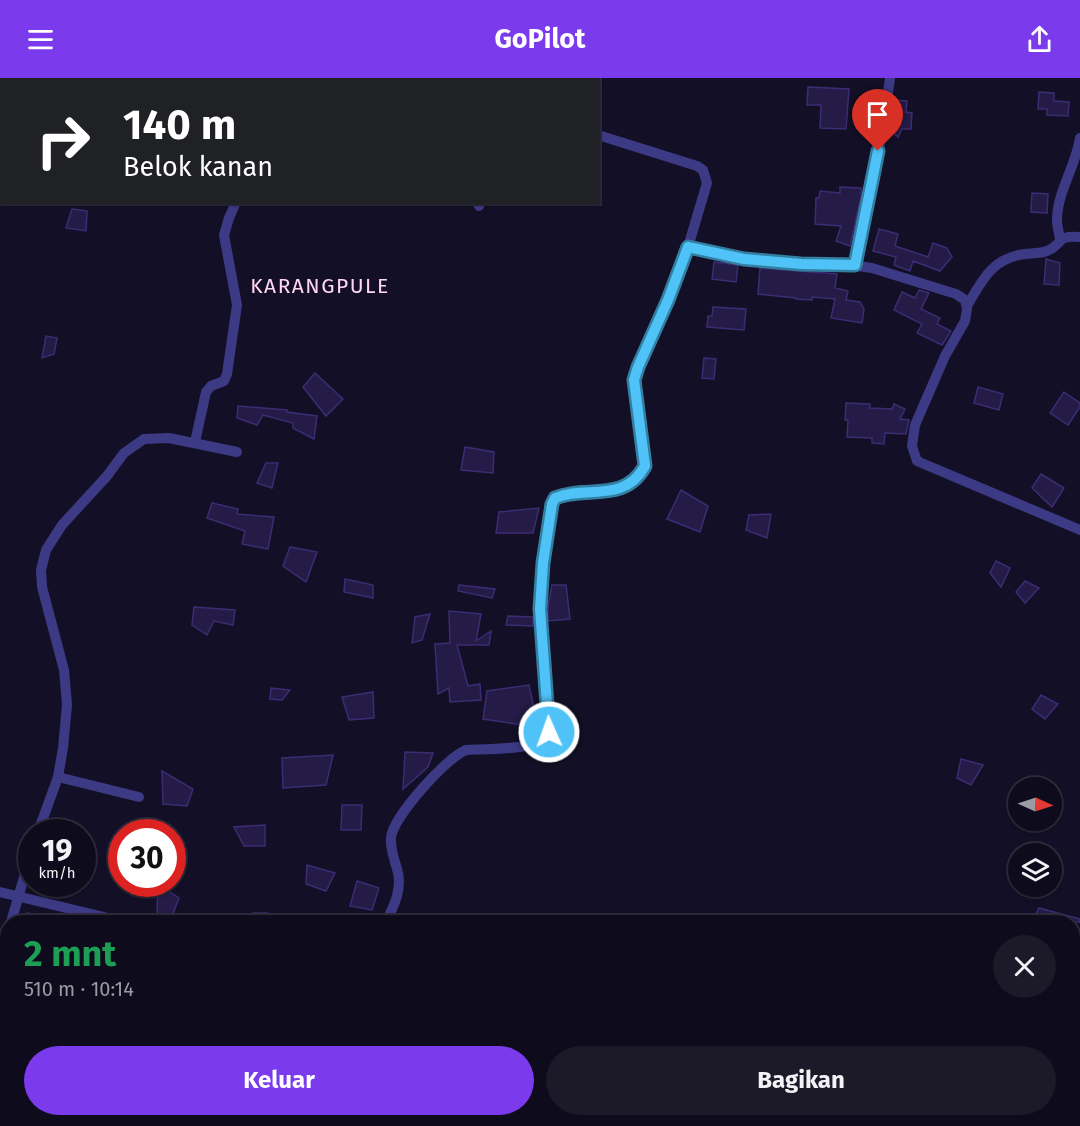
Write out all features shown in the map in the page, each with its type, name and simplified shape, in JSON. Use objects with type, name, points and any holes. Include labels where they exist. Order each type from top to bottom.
[{"type":"street","points":[[855,265],[890,78]]},
{"type":"street","points":[[389,915],[397,896],[399,880],[391,844],[394,828],[399,818],[437,772],[458,753],[466,750],[528,746],[541,743],[547,738],[550,724],[540,609],[543,563],[552,504],[555,498],[563,495],[607,492],[631,483],[645,466],[634,380],[688,247],[707,183],[703,170],[697,166],[600,136]]},
{"type":"street","points":[[1060,239],[1057,221],[1059,205],[1077,154],[1080,138]]},
{"type":"street","points":[[195,442],[206,392],[211,386],[224,381],[227,374],[237,305],[224,234],[235,204]]},
{"type":"street","points":[[966,306],[996,263],[1017,256],[1046,252],[1055,247],[1064,237],[1080,237]]},
{"type":"street","points":[[688,247],[744,259],[801,264],[855,265],[957,294],[965,300],[965,321],[945,356],[915,425],[912,446],[917,461],[1080,530]]},
{"type":"street","points":[[43,819],[58,777],[67,705],[63,670],[42,587],[41,570],[46,550],[66,519],[134,444],[144,439],[155,438],[195,442],[237,452]]},
{"type":"street","points":[[58,777],[140,797]]},
{"type":"street","points":[[0,892],[96,915]]},
{"type":"street","points":[[13,915],[18,893]]},
{"type":"building","points":[[808,87],[849,89],[846,129],[820,128],[821,105],[807,105]]},
{"type":"building","points":[[1039,92],[1054,93],[1054,101],[1069,102],[1068,116],[1047,115],[1047,109],[1038,109]]},
{"type":"building","points":[[895,100],[907,101],[906,112],[912,113],[911,129],[902,129],[898,137],[891,131]]},
{"type":"building","points":[[840,187],[861,188],[850,246],[836,241],[841,226],[815,224],[816,198],[819,198],[820,191],[840,193]]},
{"type":"building","points":[[1032,193],[1048,194],[1047,213],[1031,212]]},
{"type":"building","points":[[72,209],[87,211],[86,231],[66,228]]},
{"type":"building","points":[[879,229],[898,234],[895,246],[928,257],[933,243],[947,248],[952,257],[940,271],[913,261],[910,271],[894,265],[896,257],[873,251]]},
{"type":"building","points":[[1046,259],[1060,263],[1059,285],[1044,284]]},
{"type":"building","points":[[714,262],[738,265],[736,282],[712,279]]},
{"type":"building","points":[[760,268],[837,274],[835,288],[848,291],[846,300],[860,302],[864,309],[862,323],[831,318],[835,299],[812,297],[812,300],[796,299],[758,294]]},
{"type":"building","points":[[919,290],[929,293],[921,309],[940,318],[937,324],[951,331],[942,345],[917,333],[922,324],[894,310],[902,292],[915,298]]},
{"type":"building","points":[[713,307],[746,309],[744,330],[707,327],[708,316],[712,316]]},
{"type":"building","points":[[46,336],[57,338],[54,354],[42,358]]},
{"type":"building","points":[[704,358],[716,359],[714,379],[702,378]]},
{"type":"building","points":[[315,373],[343,399],[326,416],[303,387]]},
{"type":"building","points":[[978,387],[1003,394],[999,410],[974,403]]},
{"type":"building","points":[[1064,392],[1080,403],[1080,407],[1068,425],[1050,413]]},
{"type":"building","points":[[846,403],[870,404],[870,408],[892,409],[894,404],[905,409],[900,419],[909,420],[906,434],[885,433],[884,444],[872,443],[872,438],[847,437]]},
{"type":"building","points":[[238,406],[287,410],[287,412],[317,416],[314,439],[293,428],[293,423],[263,415],[257,425],[237,418]]},
{"type":"building","points":[[465,447],[494,452],[493,473],[461,470]]},
{"type":"building","points":[[266,463],[278,463],[272,488],[257,483]]},
{"type":"building","points":[[1041,474],[1064,488],[1052,507],[1032,488]]},
{"type":"building","points":[[681,490],[708,506],[700,532],[667,519]]},
{"type":"building","points":[[212,503],[238,509],[237,514],[274,517],[268,549],[242,544],[245,531],[207,518]]},
{"type":"building","points":[[539,508],[533,533],[496,533],[499,512]]},
{"type":"building","points":[[771,514],[767,538],[746,530],[749,515]]},
{"type":"building","points":[[290,547],[317,552],[306,582],[283,566]]},
{"type":"building","points":[[996,561],[1010,568],[1001,587],[990,573]]},
{"type":"building","points":[[345,579],[373,585],[373,598],[344,592]]},
{"type":"building","points":[[1025,581],[1039,588],[1025,603],[1016,592]]},
{"type":"building","points":[[459,585],[495,589],[492,598],[458,591]]},
{"type":"building","points":[[552,585],[566,585],[570,619],[548,621]]},
{"type":"building","points":[[194,607],[235,610],[233,625],[214,621],[207,635],[192,625]]},
{"type":"building","points":[[449,611],[481,614],[476,641],[491,631],[489,645],[457,645],[468,686],[480,684],[481,700],[450,702],[449,688],[438,694],[435,644],[450,643]]},
{"type":"building","points":[[430,614],[422,640],[412,643],[415,617]]},
{"type":"building","points":[[508,616],[533,617],[533,626],[506,625]]},
{"type":"building","points":[[529,685],[538,727],[483,719],[487,691]]},
{"type":"building","points":[[271,688],[290,690],[282,700],[270,699]]},
{"type":"building","points":[[373,692],[374,718],[349,720],[342,697]]},
{"type":"building","points":[[1041,695],[1058,704],[1045,719],[1032,709]]},
{"type":"building","points":[[405,752],[433,753],[428,767],[403,789]]},
{"type":"building","points":[[333,755],[326,785],[283,788],[282,758]]},
{"type":"building","points":[[961,759],[983,765],[971,785],[957,778]]},
{"type":"building","points":[[162,771],[193,789],[187,806],[163,804]]},
{"type":"building","points":[[342,805],[362,805],[361,830],[341,830]]},
{"type":"building","points":[[265,825],[265,846],[244,846],[234,827]]},
{"type":"building","points":[[307,865],[335,873],[326,891],[306,884]]},
{"type":"building","points":[[357,881],[379,888],[372,910],[350,906]]},
{"type":"building","points":[[158,897],[179,898],[172,915],[157,915]]},
{"type":"building","points":[[1039,908],[1065,915],[1036,915]]},
{"type":"building","points":[[253,913],[268,913],[268,915],[253,915]]},
{"type":"district","name":"KARANGPULE","points":[[320,286]]},
{"type":"route","points":[[549,732],[540,609],[543,563],[552,504],[555,498],[563,495],[607,492],[631,483],[645,466],[634,380],[688,247],[744,259],[801,264],[855,265],[878,151]]}]
